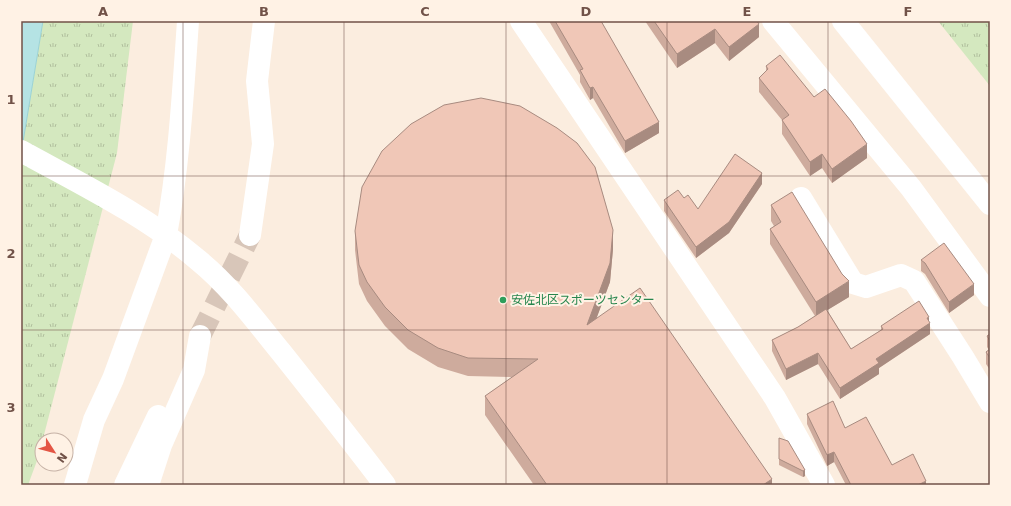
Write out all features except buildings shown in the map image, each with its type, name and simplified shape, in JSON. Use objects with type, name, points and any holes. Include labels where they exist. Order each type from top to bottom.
[{"type":"street","points":[[75,485],[94,420],[113,379],[166,235],[181,118],[188,21]]},
{"type":"street","points":[[250,235],[263,144],[257,81],[264,21]]},
{"type":"street","points":[[521,21],[775,398],[824,485]]},
{"type":"street","points":[[773,21],[911,188],[990,296]]},
{"type":"street","points":[[843,21],[990,204]]},
{"type":"street","points":[[21,151],[142,218],[199,260],[232,293],[322,403],[385,485]]},
{"type":"street","points":[[801,198],[853,283],[866,287],[902,275],[914,281],[990,402]]},
{"type":"street","points":[[148,485],[160,445],[194,370],[200,336]]},
{"type":"street","points":[[125,485],[181,367],[195,363]]},
{"type":"green space","points":[[43,21],[133,21],[117,153],[45,432],[34,432],[34,469],[28,485],[21,485],[21,154]]},
{"type":"green space","points":[[938,21],[988,21],[990,23],[990,86]]},
{"type":"water","points":[[21,21],[43,21],[21,154]]},
{"type":"tunnel","points":[[200,336],[250,235]]},
{"type":"place","name":"安佐北区スポーツセンター","points":[[503,300]]}]
